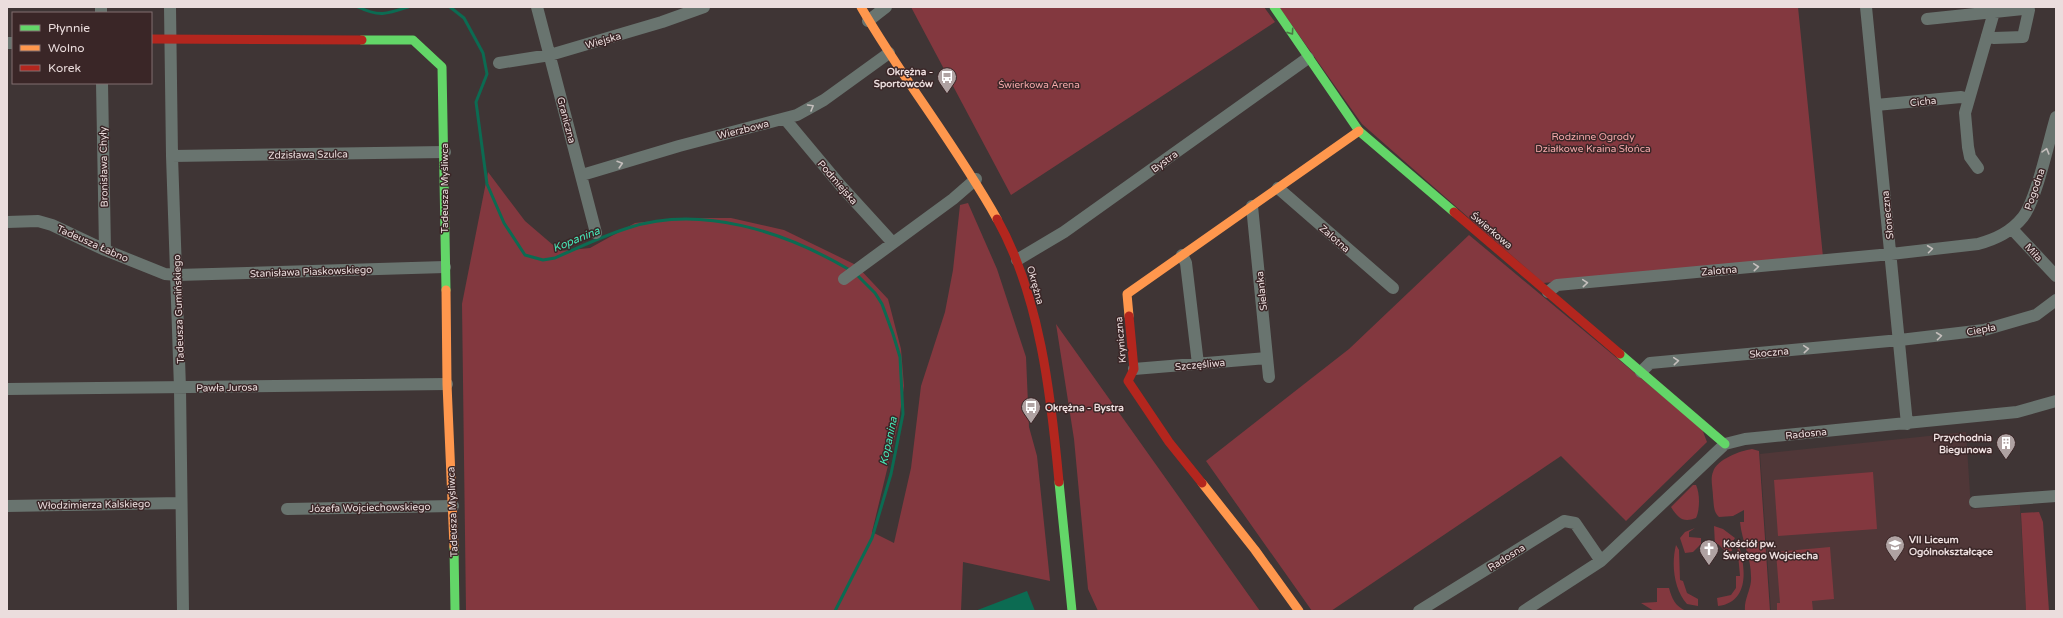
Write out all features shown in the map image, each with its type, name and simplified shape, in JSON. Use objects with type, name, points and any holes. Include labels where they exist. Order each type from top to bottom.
[{"type":"street","name":"Tadeusza Gumińskiego","points":[[170,7],[172,156],[180,388],[184,611]]},
{"type":"street","name":"Graniczna","points":[[537,7],[596,233]]},
{"type":"street","name":"Wiejska","points":[[499,63],[550,55],[662,22],[704,7]]},
{"type":"street","name":"Okrężna","points":[[861,7],[889,53],[976,179],[1001,225],[1017,260],[1040,340],[1049,388],[1072,611]]},
{"type":"street","points":[[868,20],[886,7]]},
{"type":"street","name":"Świerkowa","points":[[1274,7],[1359,131],[1724,444]]},
{"type":"street","name":"Słoneczna","points":[[1866,7],[1900,340],[1907,424]]},
{"type":"street","points":[[1927,18],[2029,10],[2023,37],[1994,38],[1987,36]]},
{"type":"street","points":[[1978,168],[1970,157],[1964,121],[1968,99],[1994,12]]},
{"type":"street","name":"Tadeusza Myśliwca","points":[[152,39],[413,40],[442,67],[447,384],[453,506],[455,611]]},
{"type":"street","name":"Wierzbowa","points":[[582,175],[679,146],[797,115],[824,100],[889,53]]},
{"type":"street","name":"Bystra","points":[[1017,260],[1064,232],[1308,58]]},
{"type":"street","name":"Bronisława Chyły","points":[[102,84],[105,250]]},
{"type":"street","name":"Cicha","points":[[1876,106],[1961,97],[1968,99]]},
{"type":"street","name":"Pogodna","points":[[1891,254],[1978,244],[1991,240],[2012,228],[2024,216],[2032,199],[2056,117]]},
{"type":"street","name":"Podmiejska","points":[[785,119],[841,186],[893,243]]},
{"type":"street","name":"Kryniczna","points":[[1299,611],[1255,550],[1169,442],[1128,381],[1134,369],[1127,294],[1359,131]]},
{"type":"street","name":"Zdzisława Szulca","points":[[172,156],[444,152]]},
{"type":"street","points":[[844,279],[953,199],[976,179]]},
{"type":"street","name":"Zalotna","points":[[1278,188],[1393,288]]},
{"type":"street","name":"Sielanka","points":[[1252,206],[1269,377]]},
{"type":"street","name":"Tadeusza Łabno","points":[[7,222],[38,221],[52,225],[105,250],[165,274],[177,275]]},
{"type":"street","name":"Miła","points":[[2012,228],[2056,276]]},
{"type":"street","name":"Zalotna","points":[[1548,292],[1558,285],[1891,254]]},
{"type":"street","points":[[1182,255],[1186,263],[1198,364]]},
{"type":"street","name":"Stanisława Piaskowskiego","points":[[177,275],[445,268]]},
{"type":"street","name":"Ciepła","points":[[1900,340],[1984,330],[2036,315],[2056,300]]},
{"type":"street","name":"Skoczna","points":[[1641,372],[1650,363],[1900,340]]},
{"type":"street","name":"Szczęśliwa","points":[[1134,369],[1267,358]]},
{"type":"street","name":"Pawła Jurosa","points":[[7,389],[447,384]]},
{"type":"street","name":"Radosna","points":[[1724,444],[1745,439],[2017,412],[2056,401]]},
{"type":"street","points":[[1524,611],[1601,561],[1724,444]]},
{"type":"street","points":[[1975,502],[2056,496]]},
{"type":"street","name":"Włodzimierza Kalskiego","points":[[7,506],[181,503]]},
{"type":"street","name":"Józefa Wojciechowskiego","points":[[287,509],[453,506]]},
{"type":"street","name":"Radosna","points":[[1419,611],[1564,520],[1575,523],[1601,561]]},
{"type":"shaded area","name":"VII Liceum Ogólnokształcące","points":[[1966,432],[1971,509],[2020,505],[2026,611],[1771,611],[1760,454]]},
{"type":"shaded area","points":[[1027,591],[1035,611],[975,611]]},
{"type":"green space","name":"Świerkowa Arena","points":[[911,7],[1264,7],[1275,22],[1011,195]]},
{"type":"green space","name":"Rodzinne Ogrody Działkowe Kraina Słońca","points":[[1279,7],[1798,7],[1823,257],[1543,283],[1362,124]]},
{"type":"green space","points":[[488,172],[525,221],[560,251],[590,248],[635,223],[683,218],[731,218],[784,230],[856,265],[888,299],[901,349],[904,386],[899,420],[872,532],[894,543],[911,468],[921,386],[945,312],[953,270],[960,205],[968,203],[997,269],[1026,357],[1029,427],[1037,456],[1050,581],[963,562],[961,611],[466,611],[462,304]]},
{"type":"green space","points":[[1469,235],[1702,429],[1707,442],[1626,521],[1561,456],[1331,611],[1312,611],[1206,461],[1349,349]]},
{"type":"green space","points":[[1056,324],[1260,611],[1098,611],[1088,589],[1074,439]]},
{"type":"green space","points":[[1752,449],[1759,451],[1770,611],[1745,611],[1745,603],[1750,588],[1751,572],[1740,522],[1744,522],[1744,510],[1733,516],[1719,517],[1716,513],[1714,505],[1712,478],[1715,467],[1730,456]]},
{"type":"green space","points":[[1873,472],[1877,529],[1778,536],[1774,480]]},
{"type":"green space","points":[[1693,485],[1696,485],[1699,497],[1697,515],[1696,518],[1684,520],[1676,514],[1671,507]]},
{"type":"green space","points":[[2039,512],[2043,522],[2049,611],[2026,611],[2021,513]]},
{"type":"green space","points":[[1714,526],[1723,529],[1735,538],[1731,544],[1732,551],[1726,552],[1718,544],[1715,545]]},
{"type":"green space","points":[[1695,528],[1689,532],[1689,537],[1701,538],[1701,544],[1693,552],[1685,553],[1680,538],[1685,532]]},
{"type":"green space","points":[[1737,543],[1743,562],[1743,582],[1736,598],[1728,603],[1718,606],[1717,598],[1731,595],[1736,588],[1736,576],[1740,576]]},
{"type":"green space","points":[[1676,545],[1679,550],[1680,580],[1683,581],[1687,593],[1698,599],[1698,606],[1687,604],[1679,592],[1676,584],[1674,560]]},
{"type":"green space","points":[[1830,547],[1834,599],[1812,601],[1813,611],[1777,611],[1777,603],[1780,603],[1776,552]]},
{"type":"green space","points":[[1657,588],[1669,588],[1674,602],[1686,611],[1654,611],[1641,603],[1657,602]]},
{"type":"waterway","name":"Kopanina","points":[[358,7],[378,13],[388,13],[408,7]]},
{"type":"waterway","name":"Kopanina","points":[[450,7],[464,18],[483,53],[487,74],[476,102],[487,184],[504,223],[525,255],[543,260],[555,258],[600,238],[628,228],[656,221],[684,219],[713,221],[770,233],[797,244],[848,269]]},
{"type":"waterway","name":"Kopanina","points":[[835,611],[872,538],[891,474],[903,414],[900,357],[893,334],[882,304],[875,293],[857,275]]},
{"type":"traffic: fast","points":[[1274,7],[1359,131],[1454,212]]},
{"type":"traffic: fast","points":[[362,40],[413,40],[442,67],[446,290]]},
{"type":"traffic: fast","points":[[1620,354],[1725,444]]},
{"type":"traffic: fast","points":[[1059,482],[1072,611]]},
{"type":"traffic: fast","points":[[454,547],[455,611]]},
{"type":"traffic: slow","points":[[861,7],[894,61],[964,165],[997,219]]},
{"type":"traffic: slow","points":[[1129,316],[1127,294],[1359,131]]},
{"type":"traffic: slow","points":[[446,290],[447,384],[454,547]]},
{"type":"traffic: slow","points":[[1202,483],[1255,550],[1299,611]]},
{"type":"traffic: jam","points":[[152,39],[362,40]]},
{"type":"traffic: jam","points":[[1454,212],[1620,354]]},
{"type":"traffic: jam","points":[[997,219],[1012,249],[1024,280],[1033,313],[1047,381],[1059,482]]},
{"type":"traffic: jam","points":[[1129,316],[1134,369],[1128,381],[1169,442],[1202,483]]},
{"type":"place","name":"Okrężna - Sportowców","points":[[947,94]]},
{"type":"place","name":"Okrężna - Bystra","points":[[1031,424]]},
{"type":"place","name":"Przychodnia Biegunowa","points":[[2006,460]]},
{"type":"place","name":"VII Liceum Ogólnokształcące","points":[[1895,562]]},
{"type":"place","name":"Kościół pw. Świętego Wojciecha","points":[[1709,566]]}]
